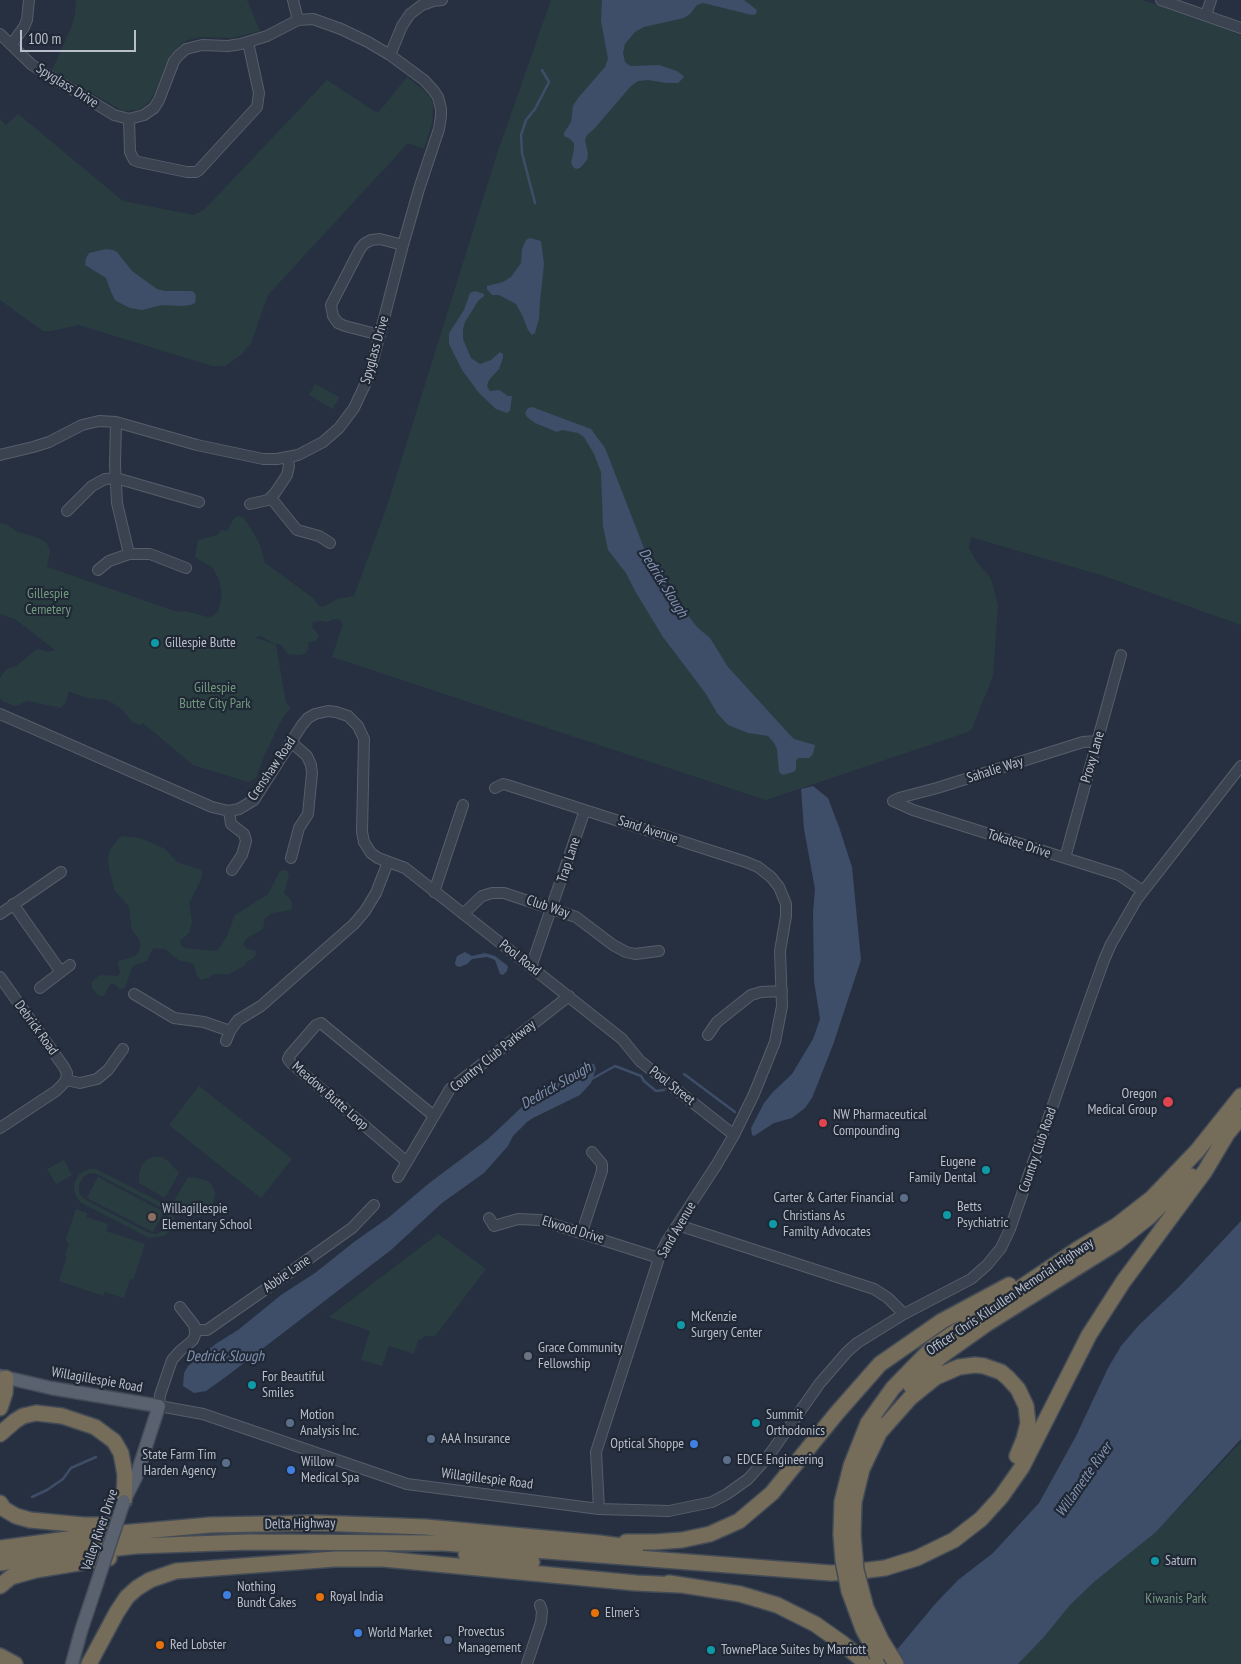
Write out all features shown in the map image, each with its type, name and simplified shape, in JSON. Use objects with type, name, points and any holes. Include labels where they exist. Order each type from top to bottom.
[{"type":"highway","name":"Officer Chris Kilcullen Memorial Highway","points":[[847,1535],[842,1502],[851,1466],[868,1423],[893,1388],[933,1347],[1078,1249],[1116,1226],[1152,1198],[1197,1151],[1241,1096]]},
{"type":"highway","name":"Officer Chris Kilcullen Memorial Highway","points":[[847,1535],[862,1469],[879,1433],[902,1395],[940,1357],[988,1323],[1116,1243],[1149,1217],[1176,1192],[1241,1117]]},
{"type":"highway","points":[[375,1542],[443,1543],[831,1573],[885,1568],[918,1558],[954,1540],[981,1520],[1001,1497],[1022,1467],[1089,1335],[1123,1282],[1205,1171],[1227,1134]]},
{"type":"highway","points":[[600,1543],[682,1540],[710,1534],[739,1521],[772,1493],[836,1414],[880,1364],[942,1321],[1078,1249]]},
{"type":"highway","points":[[600,1543],[655,1551],[826,1564],[862,1563],[914,1550],[954,1528],[979,1509],[999,1486],[1014,1463],[1024,1439],[1028,1423],[1027,1413],[1018,1389],[1001,1372],[975,1365],[959,1367],[936,1377],[910,1398],[879,1433]]},
{"type":"highway","points":[[0,1408],[5,1393],[2,1381]]},
{"type":"highway","points":[[0,1434],[5,1428],[23,1416],[36,1413],[62,1416],[95,1427],[114,1441],[121,1453],[125,1475],[124,1501]]},
{"type":"highway","points":[[0,1504],[16,1516],[44,1522],[101,1525],[210,1525]]},
{"type":"highway","name":"Delta Highway","points":[[0,1548],[98,1535],[210,1525],[317,1523],[426,1527],[600,1543]]},
{"type":"highway","points":[[847,1535],[844,1567],[854,1605],[870,1644],[884,1664]]},
{"type":"highway","points":[[847,1535],[866,1608],[880,1640],[896,1664]]},
{"type":"highway","points":[[0,1586],[12,1578],[36,1570],[156,1551],[248,1542]]},
{"type":"highway","name":"Delta Highway","points":[[0,1562],[136,1546],[248,1542],[375,1542]]},
{"type":"highway","points":[[375,1542],[638,1576],[740,1594],[777,1605],[815,1624],[842,1643],[866,1664]]},
{"type":"highway","points":[[89,1664],[127,1597],[150,1580],[176,1571],[335,1559],[383,1559],[636,1583],[679,1584]]},
{"type":"highway","points":[[0,1656],[15,1664]]},
{"type":"main road","name":"Willagillespie Road","points":[[2,1381],[159,1406]]},
{"type":"main road","name":"Valley River Drive","points":[[72,1664],[124,1501],[136,1477],[159,1406]]},
{"type":"street","points":[[11,46],[27,20],[29,0]]},
{"type":"street","points":[[248,42],[259,93],[257,107],[199,170],[192,173],[134,160],[130,152],[129,119],[144,115],[154,108],[174,61],[182,52],[198,46],[228,46],[267,36],[298,20],[293,0]]},
{"type":"street","points":[[390,55],[402,26],[410,14],[427,3],[442,0]]},
{"type":"street","points":[[1161,0],[1241,28]]},
{"type":"street","points":[[1206,15],[1211,0]]},
{"type":"street","name":"Spyglass Drive","points":[[0,455],[49,442],[88,423],[98,421],[116,422],[226,452],[263,459],[288,458],[308,452],[324,442],[346,418],[365,388],[403,245],[439,128],[441,109],[438,97],[430,86],[390,55],[353,34],[328,24],[312,19],[298,20]]},
{"type":"street","name":"Spyglass Drive","points":[[0,34],[36,68],[108,111],[119,117],[129,119]]},
{"type":"street","points":[[380,335],[338,323],[333,316],[331,305],[355,257],[364,244],[371,240],[380,239],[403,245]]},
{"type":"street","points":[[116,422],[118,514],[129,554]]},
{"type":"street","points":[[250,504],[271,498],[280,488],[287,475],[288,458]]},
{"type":"street","points":[[67,511],[92,486],[105,479],[116,478],[198,502]]},
{"type":"street","points":[[271,498],[298,530],[318,536],[330,543]]},
{"type":"street","points":[[98,570],[109,561],[129,554],[150,554],[186,568]]},
{"type":"street","name":"Proxy Lane","points":[[1065,858],[1121,655]]},
{"type":"street","name":"Crenshaw Road","points":[[229,811],[239,810],[254,800],[304,722],[311,716],[319,713],[332,711],[340,713],[351,718],[356,723],[362,732],[364,742],[362,835],[366,845],[371,853],[378,858],[402,867],[425,884]]},
{"type":"street","points":[[0,714],[198,801],[217,809],[229,811],[231,824],[244,834],[246,841],[242,855],[232,870]]},
{"type":"street","name":"Sahalie Way","points":[[893,801],[1083,742],[1098,740]]},
{"type":"street","points":[[291,742],[307,756],[312,773],[308,814],[299,828],[291,858]]},
{"type":"street","name":"Country Club Road","points":[[904,1314],[971,1278],[986,1265],[1003,1244],[1016,1214],[1104,960],[1118,930],[1143,891],[1241,766]]},
{"type":"street","name":"Sand Avenue","points":[[495,788],[507,784],[746,862],[771,877],[782,893],[786,910],[780,951],[781,1014],[775,1042],[754,1094],[734,1135],[667,1241],[659,1258],[596,1452],[599,1509]]},
{"type":"street","name":"Tokatee Drive","points":[[893,801],[913,810],[1119,874],[1143,891]]},
{"type":"street","points":[[434,892],[462,805]]},
{"type":"street","name":"Trap Lane","points":[[532,967],[585,810]]},
{"type":"street","points":[[134,994],[174,1018],[206,1022],[228,1036],[238,1020],[261,1006],[349,930],[370,903],[380,884],[388,862]]},
{"type":"street","points":[[0,914],[61,872]]},
{"type":"street","name":"Pool Road","points":[[425,884],[614,1032]]},
{"type":"street","name":"Club Way","points":[[463,914],[482,896],[496,892],[504,893],[553,908],[580,919],[621,950],[635,954],[659,950]]},
{"type":"street","points":[[13,904],[61,972]]},
{"type":"street","points":[[40,988],[70,965]]},
{"type":"street","name":"Debrick Road","points":[[0,977],[64,1067],[67,1073],[66,1080]]},
{"type":"street","points":[[708,1035],[717,1022],[750,995],[761,992],[782,991]]},
{"type":"street","name":"Country Club Parkway","points":[[398,1177],[450,1088],[568,996]]},
{"type":"street","name":"Meadow Butte Loop","points":[[407,1162],[291,1063],[289,1057],[316,1025],[321,1024],[434,1116]]},
{"type":"street","name":"Pool Street","points":[[614,1032],[640,1061],[734,1135]]},
{"type":"street","points":[[0,1128],[56,1091],[66,1080],[80,1082],[97,1079],[108,1070],[123,1049]]},
{"type":"street","points":[[582,1232],[602,1171],[602,1164],[592,1152]]},
{"type":"street","name":"Abbie Lane","points":[[159,1406],[160,1395],[172,1360],[193,1340],[195,1332],[199,1329],[207,1330],[344,1233],[358,1222],[374,1205]]},
{"type":"street","name":"Elwood Drive","points":[[489,1218],[494,1226],[514,1219],[534,1218],[659,1258]]},
{"type":"street","points":[[678,1225],[874,1289],[888,1298],[904,1314]]},
{"type":"street","points":[[180,1307],[194,1325],[195,1332]]},
{"type":"street","name":"Willagillespie Road","points":[[159,1406],[204,1414],[407,1484],[599,1509],[669,1511],[712,1502],[748,1480],[767,1458],[820,1383],[847,1352],[868,1336],[904,1314]]},
{"type":"street","points":[[527,1664],[541,1622],[542,1611],[540,1605]]},
{"type":"green space","points":[[76,0],[247,0],[260,31],[232,38],[201,37],[181,44],[170,55],[149,102],[137,110],[123,111],[52,70],[71,28]]},
{"type":"green space","points":[[551,0],[1143,0],[1241,35],[1241,625],[1104,576],[971,537],[969,548],[976,561],[991,579],[998,605],[993,676],[971,731],[766,800],[332,657],[343,624],[339,619],[333,619],[328,622],[313,622],[312,627],[318,634],[318,638],[315,641],[309,642],[307,652],[304,654],[288,654],[280,644],[275,644],[261,636],[254,637],[276,645],[286,703],[291,708],[278,727],[256,778],[248,782],[193,765],[143,723],[140,725],[132,722],[122,709],[107,700],[88,698],[70,692],[61,708],[28,701],[15,706],[2,701],[0,697],[0,679],[7,669],[16,666],[37,649],[49,652],[55,650],[15,619],[0,614],[1,523],[18,532],[46,542],[50,551],[47,567],[178,612],[184,611],[208,617],[218,612],[222,595],[219,580],[213,568],[195,557],[198,540],[218,535],[221,530],[227,531],[234,518],[239,516],[244,518],[256,537],[265,563],[313,598],[319,606],[323,607],[337,599],[354,596],[386,509],[497,154]]},
{"type":"green space","points":[[407,77],[426,92],[431,98],[433,106],[432,123],[424,149],[408,143],[268,295],[251,343],[242,354],[225,366],[212,366],[79,325],[43,331],[0,300],[0,119],[6,125],[18,114],[123,201],[194,215],[205,209],[327,80],[374,111],[379,112]]},
{"type":"green space","points":[[315,384],[339,397],[333,409],[309,395]]},
{"type":"green space","points":[[122,836],[140,838],[165,849],[177,862],[201,870],[201,879],[189,903],[192,922],[190,930],[180,941],[181,945],[185,948],[216,951],[219,949],[227,936],[235,915],[268,894],[280,871],[284,870],[289,875],[284,893],[291,900],[291,910],[272,913],[265,918],[263,929],[247,938],[243,944],[246,948],[255,951],[254,958],[229,974],[214,974],[200,980],[192,963],[178,960],[165,949],[155,948],[152,950],[147,961],[132,967],[125,988],[120,989],[111,983],[104,996],[98,995],[92,988],[92,982],[100,975],[118,976],[120,972],[119,961],[135,956],[139,952],[139,939],[132,930],[129,906],[115,891],[109,869],[108,859],[110,850]]},
{"type":"green space","points":[[199,1086],[292,1159],[261,1198],[169,1125]]},
{"type":"green space","points":[[153,1157],[161,1157],[168,1161],[179,1173],[166,1196],[163,1197],[139,1183],[142,1165],[146,1160]]},
{"type":"green space","points":[[64,1160],[72,1175],[56,1184],[47,1169]]},
{"type":"green space","points":[[89,1169],[96,1169],[168,1206],[174,1218],[171,1230],[164,1236],[149,1238],[80,1202],[75,1194],[74,1184],[79,1174]],"holes":[[[90,1173],[97,1174],[164,1209],[169,1219],[166,1228],[157,1234],[149,1233],[84,1199],[79,1193],[79,1184],[83,1177]]]},
{"type":"green space","points":[[98,1177],[164,1212],[153,1232],[87,1198]]},
{"type":"green space","points":[[188,1177],[207,1181],[215,1192],[211,1207],[199,1217],[175,1204],[174,1201]]},
{"type":"green space","points":[[76,1209],[87,1213],[86,1217],[108,1224],[106,1231],[145,1244],[133,1280],[130,1279],[124,1298],[105,1292],[103,1296],[59,1281],[69,1244],[66,1239]]},
{"type":"green space","points":[[438,1234],[486,1269],[435,1336],[425,1336],[418,1341],[414,1354],[389,1346],[382,1366],[361,1360],[370,1331],[329,1317]]},
{"type":"green space","name":"Kiwanis Park","points":[[1241,1442],[1241,1664],[1018,1664],[1044,1637],[1070,1605],[1094,1582],[1156,1532]]},
{"type":"water","points":[[602,0],[744,0],[757,10],[756,14],[752,15],[703,3],[697,5],[684,18],[644,27],[635,32],[625,44],[623,53],[625,62],[630,66],[659,65],[677,71],[684,77],[678,83],[648,80],[638,81],[631,86],[587,135],[585,140],[588,154],[587,160],[580,168],[576,169],[571,163],[574,143],[564,136],[564,133],[571,122],[573,106],[605,67],[608,59],[601,21]]},
{"type":"water","points":[[530,238],[541,241],[544,264],[539,319],[535,333],[532,335],[516,304],[499,295],[492,295],[487,289],[487,286],[503,282],[511,277],[521,263],[522,249],[526,240]]},
{"type":"water","points":[[106,249],[117,252],[132,271],[157,289],[194,292],[196,296],[195,303],[183,306],[162,305],[142,310],[130,308],[118,302],[111,292],[106,278],[85,265],[89,253]]},
{"type":"water","points":[[475,291],[484,294],[484,296],[478,301],[465,322],[463,339],[471,358],[480,364],[491,360],[500,352],[503,354],[499,369],[489,380],[487,386],[490,391],[499,390],[508,396],[512,396],[510,411],[507,413],[496,409],[479,393],[462,370],[449,344],[449,334],[464,310],[470,293]]},
{"type":"water","points":[[532,407],[591,429],[605,448],[644,548],[667,588],[697,627],[710,638],[728,667],[790,735],[794,739],[815,745],[813,754],[809,758],[799,758],[796,760],[796,770],[783,775],[779,772],[777,749],[768,736],[748,733],[728,725],[717,713],[706,694],[663,637],[626,573],[608,550],[603,526],[601,472],[594,454],[584,437],[578,433],[562,430],[557,432],[535,423],[525,413],[528,408]]},
{"type":"water","points":[[813,786],[828,798],[852,867],[861,960],[833,1045],[812,1098],[805,1108],[792,1118],[774,1123],[754,1136],[752,1135],[751,1128],[764,1103],[792,1074],[813,1039],[820,1019],[814,981],[813,913],[815,889],[804,829],[801,789]]},
{"type":"water","points":[[465,952],[472,956],[485,953],[495,956],[508,966],[507,971],[503,975],[500,974],[495,960],[487,957],[472,959],[467,964],[460,967],[456,966],[457,956]]},
{"type":"water","name":"Dedrick Slough","points":[[585,1062],[594,1064],[596,1069],[591,1083],[580,1095],[527,1122],[513,1136],[508,1146],[484,1173],[442,1203],[391,1250],[206,1391],[194,1393],[183,1386],[184,1373],[188,1366],[217,1343],[238,1330],[281,1295],[315,1273],[388,1218],[428,1184],[488,1139],[524,1105]]},
{"type":"water","name":"Willamette River","points":[[1241,1221],[1241,1439],[1156,1532],[1094,1582],[1070,1605],[1044,1637],[1018,1664],[885,1664],[936,1603],[958,1580],[993,1553],[1039,1503],[1076,1436],[1108,1368],[1121,1346],[1139,1325],[1179,1287]]},
{"type":"waterway","name":"Dedrick Slough","points":[[535,203],[522,153],[521,135],[526,120],[535,109],[549,82],[542,70]]},
{"type":"waterway","name":"Dedrick Slough","points":[[590,1080],[615,1066],[641,1076],[656,1091],[664,1090]]},
{"type":"waterway","name":"Dedrick Slough","points":[[684,1074],[735,1112]]},
{"type":"waterway","name":"Dedrick Slough","points":[[32,1497],[63,1479],[71,1468],[96,1457]]},
{"type":"place","name":"Gillespie Butte","points":[[155,643]]},
{"type":"place","name":"Oregon Medical Group","points":[[1168,1102]]},
{"type":"place","name":"NW Pharmaceutical Compounding","points":[[823,1123]]},
{"type":"place","name":"Eugene Family Dental","points":[[986,1170]]},
{"type":"place","name":"Carter & Carter Financial","points":[[904,1198]]},
{"type":"place","name":"Betts Psychiatric","points":[[947,1215]]},
{"type":"place","name":"Willagillespie Elementary School","points":[[152,1217]]},
{"type":"place","name":"Christians As Familty Advocates","points":[[773,1224]]},
{"type":"place","name":"McKenzie Surgery Center","points":[[681,1325]]},
{"type":"place","name":"Grace Community Fellowship","points":[[528,1356]]},
{"type":"place","name":"For Beautiful Smiles","points":[[252,1385]]},
{"type":"place","name":"Motion Analysis Inc.","points":[[290,1423]]},
{"type":"place","name":"Summit Orthodonics","points":[[756,1423]]},
{"type":"place","name":"AAA Insurance","points":[[431,1439]]},
{"type":"place","name":"Optical Shoppe","points":[[694,1444]]},
{"type":"place","name":"EDCE Engineering","points":[[727,1460]]},
{"type":"place","name":"State Farm Tim Harden Agency","points":[[226,1463]]},
{"type":"place","name":"Willow Medical Spa","points":[[291,1470]]},
{"type":"place","name":"Saturn","points":[[1155,1561]]},
{"type":"place","name":"Nothing Bundt Cakes","points":[[227,1595]]},
{"type":"place","name":"Royal India","points":[[320,1597]]},
{"type":"place","name":"Elmer's","points":[[595,1613]]},
{"type":"place","name":"World Market","points":[[358,1633]]},
{"type":"place","name":"Provectus Management","points":[[448,1640]]},
{"type":"place","name":"Red Lobster","points":[[160,1645]]},
{"type":"place","name":"TownePlace Suites by Marriott","points":[[711,1650]]},
{"type":"park label","name":"Gillespie Cemetery","points":[[48,602]]},
{"type":"park label","name":"Gillespie Butte City Park","points":[[215,696]]}]
